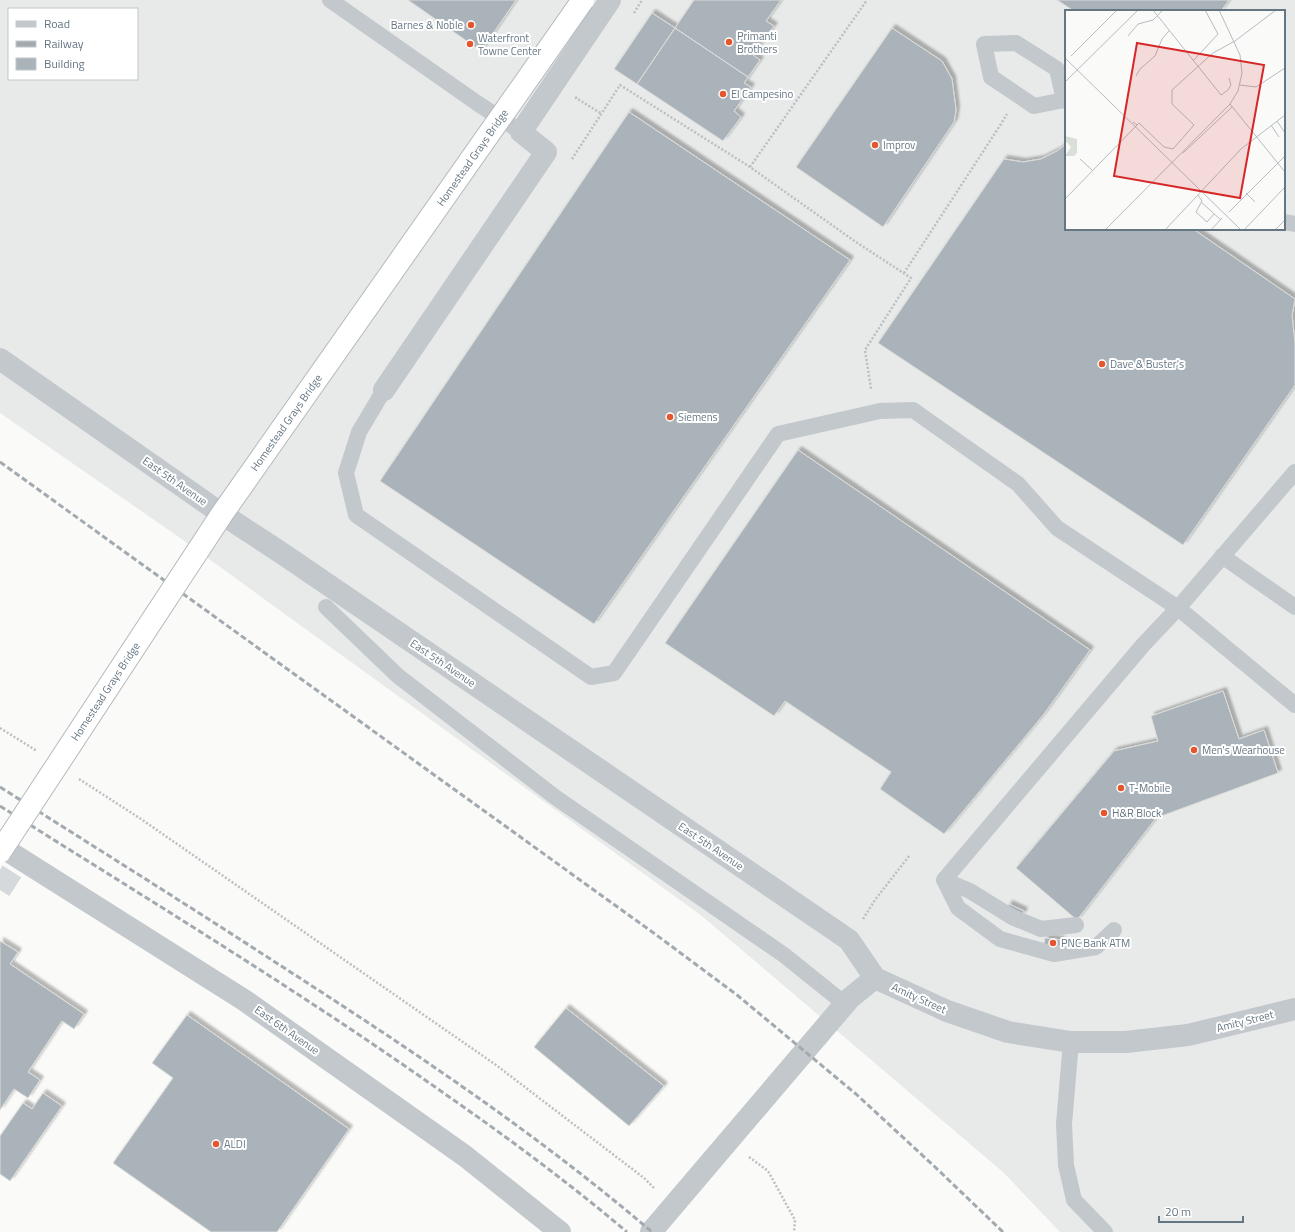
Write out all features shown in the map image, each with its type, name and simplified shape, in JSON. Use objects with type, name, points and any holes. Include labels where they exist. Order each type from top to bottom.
[{"type":"main road","name":"Homestead Grays Bridge","points":[[0,848],[222,514],[583,0]]},
{"type":"street","points":[[384,390],[546,152],[521,132],[610,0]]},
{"type":"street","name":"East 5th Avenue","points":[[0,359],[222,514],[849,940],[875,978]]},
{"type":"street","name":"East 6th Avenue","points":[[0,848],[244,1000],[465,1156],[560,1232]]},
{"type":"street","points":[[651,1232],[850,998],[875,978]]},
{"type":"street","name":"Amity Street","points":[[875,978],[947,1011],[1008,1032],[1071,1042],[1126,1042],[1188,1035],[1295,1009]]},
{"type":"lane","points":[[330,0],[521,132]]},
{"type":"lane","points":[[1016,43],[1057,69],[1065,100],[1034,106],[991,77],[984,44],[1016,43]]},
{"type":"lane","points":[[1285,222],[1295,224]]},
{"type":"lane","points":[[384,390],[359,432],[346,473],[356,515],[591,677],[614,673],[778,434],[880,411],[913,410],[1018,484],[1057,528],[1178,608],[1295,705]]},
{"type":"lane","points":[[944,880],[1138,651],[1178,608],[1295,472]]},
{"type":"lane","points":[[1222,556],[1295,607]]},
{"type":"lane","points":[[326,607],[398,676],[555,797],[784,955],[845,1004]]},
{"type":"lane","points":[[944,880],[970,891],[1012,917],[1040,929],[1076,925]]},
{"type":"lane","points":[[944,880],[958,908],[1000,939],[1054,954],[1096,947],[1114,930]]},
{"type":"lane","points":[[1071,1042],[1064,1124],[1066,1164],[1074,1200],[1105,1232]]},
{"type":"path","points":[[634,13],[642,0]]},
{"type":"path","points":[[750,167],[867,0]]},
{"type":"path","points":[[570,162],[620,85],[750,167],[854,240],[912,278],[865,350],[872,396]]},
{"type":"path","points":[[581,92],[576,98],[602,114]]},
{"type":"path","points":[[904,273],[1001,124]]},
{"type":"path","points":[[0,728],[40,754]]},
{"type":"path","points":[[74,775],[141,819],[496,1064],[644,1178],[673,1206]]},
{"type":"path","points":[[862,921],[875,900],[909,856]]},
{"type":"path","points":[[728,1140],[768,1171],[795,1220],[794,1232]]},
{"type":"shaded area","points":[[0,0],[1295,0],[1295,1232],[1060,1232],[1004,1173],[702,916],[173,533],[0,413]]},
{"type":"building","name":"Barnes & Noble","points":[[408,0],[516,0],[481,51]]},
{"type":"building","name":"Primanti Brothers","points":[[694,0],[781,0],[766,21],[774,26],[753,55],[760,60],[748,77],[675,28]]},
{"type":"building","points":[[1057,0],[1229,0],[1222,10],[1072,10]]},
{"type":"building","points":[[652,13],[675,28],[637,84],[614,69]]},
{"type":"building","points":[[675,28],[748,77],[744,83],[751,87],[734,111],[741,117],[723,141],[637,84]]},
{"type":"building","name":"Improv","points":[[892,28],[942,61],[952,79],[956,110],[954,122],[883,227],[796,167]]},
{"type":"building","points":[[629,112],[850,260],[594,624],[380,481]]},
{"type":"building","name":"Dave & Buster's","points":[[1065,145],[1065,230],[1194,230],[1295,299],[1292,315],[1295,344],[1295,385],[1183,545],[878,343],[1004,159],[1023,162],[1041,159],[1057,151]]},
{"type":"building","points":[[798,450],[1090,650],[1044,714],[944,834],[880,789],[891,772],[785,701],[774,716],[665,643]]},
{"type":"building","points":[[1223,691],[1239,739],[1264,730],[1278,773],[1156,818],[1077,920],[1016,868],[1114,751],[1158,741],[1151,716]]},
{"type":"building","points":[[1009,904],[1024,911],[1022,915],[1004,915]]},
{"type":"building","name":"PNC Bank ATM","points":[[1045,938],[1061,940],[1062,946],[1043,949]]},
{"type":"building","points":[[0,941],[18,952],[10,964],[84,1014],[74,1029],[62,1021],[28,1072],[40,1080],[28,1098],[14,1089],[0,1110]]},
{"type":"building","points":[[566,1008],[664,1086],[629,1126],[534,1047]]},
{"type":"building","points":[[187,1015],[349,1129],[277,1232],[211,1232],[113,1163],[173,1078],[152,1063]]},
{"type":"building","points":[[43,1093],[62,1106],[10,1181],[0,1174],[0,1136],[23,1103],[32,1109]]},
{"type":"tunnel","points":[[0,890],[20,859]]},
{"type":"railway","points":[[0,462],[655,934],[737,995],[856,1094],[1003,1232]]},
{"type":"railway","points":[[0,787],[174,897],[422,1059],[516,1125],[608,1195],[652,1232]]},
{"type":"railway","points":[[0,806],[224,947],[391,1056],[515,1144],[627,1232]]},
{"type":"place","name":"Barnes & Noble","points":[[471,25]]},
{"type":"place","name":"Primanti Brothers","points":[[729,42]]},
{"type":"place","name":"Waterfront Towne Center","points":[[470,44]]},
{"type":"place","name":"El Campesino","points":[[723,94]]},
{"type":"place","name":"Improv","points":[[875,145]]},
{"type":"place","name":"Dave & Buster's","points":[[1102,364]]},
{"type":"place","name":"Siemens","points":[[670,417]]},
{"type":"place","name":"Men's Wearhouse","points":[[1194,750]]},
{"type":"place","name":"T-Mobile","points":[[1121,788]]},
{"type":"place","name":"H&R Block","points":[[1104,813]]},
{"type":"place","name":"PNC Bank ATM","points":[[1053,943]]},
{"type":"place","name":"ALDI","points":[[216,1144]]}]
